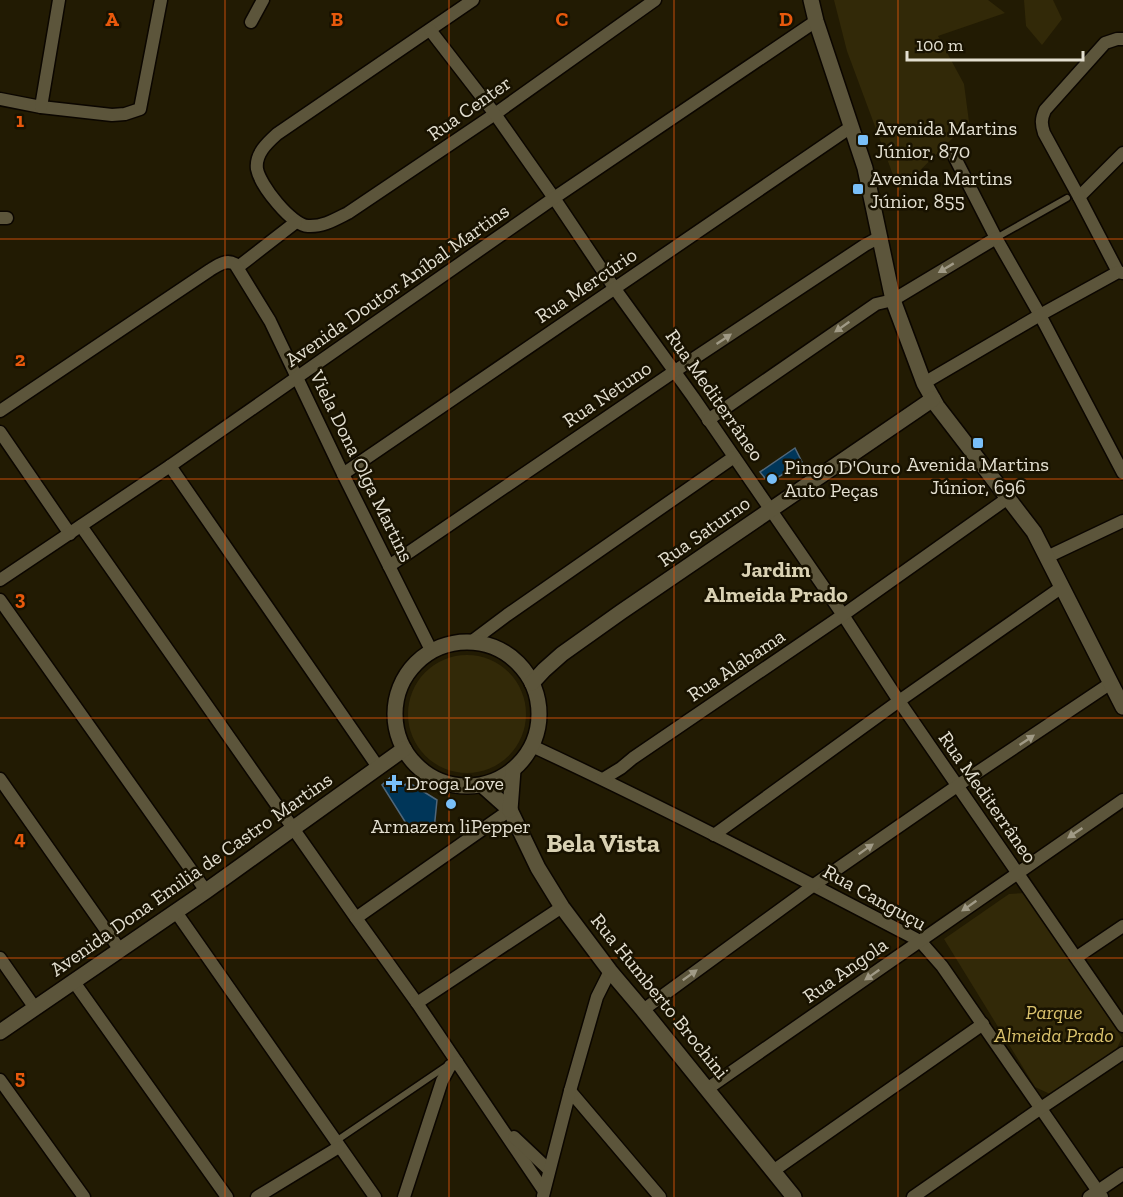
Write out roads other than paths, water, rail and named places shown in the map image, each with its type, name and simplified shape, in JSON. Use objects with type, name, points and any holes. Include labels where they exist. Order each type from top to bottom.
[{"type":"street","points":[[41,107],[59,0]]},
{"type":"street","points":[[0,99],[41,107],[112,115],[140,109],[161,0]]},
{"type":"street","points":[[251,22],[262,0]]},
{"type":"street","points":[[0,411],[218,265],[230,262],[238,267],[296,222],[285,213],[262,181],[257,169],[258,158],[264,146],[277,134],[473,0]]},
{"type":"street","name":"Rua Center","points":[[296,222],[307,226],[319,225],[332,222],[348,213],[495,114],[655,0]]},
{"type":"street","points":[[811,0],[865,168],[893,300],[924,382],[937,406],[1034,532],[1123,707]]},
{"type":"street","name":"Avenida Doutor Aníbal Martins","points":[[1,577],[170,466],[554,198],[816,21]]},
{"type":"street","name":"Rua Mediterrâneo","points":[[430,30],[495,114],[615,289],[675,371],[1123,1026]]},
{"type":"street","points":[[924,382],[1120,272],[1073,197],[1044,133],[1041,118],[1045,110],[1105,43],[1123,39]]},
{"type":"street","name":"Rua Mercúrio","points":[[343,474],[851,127]]},
{"type":"street","points":[[1073,197],[1123,153]]},
{"type":"street","points":[[952,154],[1123,473]]},
{"type":"street","points":[[1109,167],[1123,167]]},
{"type":"street","name":"Rua Netuno","points":[[389,566],[675,371],[880,237]]},
{"type":"street","points":[[708,420],[876,304],[893,300],[996,238]]},
{"type":"street","name":"Viela Dona Olga Martins","points":[[238,267],[270,321],[432,652]]},
{"type":"street","name":"Rua Saturno","points":[[532,682],[562,654],[621,612],[933,399]]},
{"type":"street","points":[[0,432],[69,534]]},
{"type":"street","points":[[471,642],[734,457]]},
{"type":"street","points":[[170,466],[378,767]]},
{"type":"street","name":"Rua Alabama","points":[[603,779],[843,615],[1008,498]]},
{"type":"street","points":[[1047,557],[1123,521]]},
{"type":"street","points":[[81,526],[417,1003],[498,1121],[543,1194]]},
{"type":"street","points":[[714,835],[899,701],[1062,588]]},
{"type":"street","points":[[0,600],[206,891]]},
{"type":"street","points":[[471,642],[493,647],[512,657],[527,673],[539,703],[539,725],[532,746],[513,770],[493,782],[459,786],[438,780],[419,768],[404,749],[396,727],[395,714],[398,696],[405,678],[421,659],[451,644],[471,642]]},
{"type":"street","points":[[643,1010],[813,885],[1111,683]]},
{"type":"street","name":"Rua Canguçu","points":[[532,746],[603,779],[920,941],[942,966],[983,1024],[1041,1108],[1096,1195]]},
{"type":"street","name":"Avenida Dona Emilia de Castro Martins","points":[[0,1032],[206,891],[404,749]]},
{"type":"street","points":[[356,918],[510,810],[513,770]]},
{"type":"street","points":[[0,779],[120,950]]},
{"type":"street","name":"Rua Humberto Brochini","points":[[482,785],[510,810],[538,868],[562,907],[614,976],[794,1197]]},
{"type":"street","name":"Rua Angola","points":[[707,1089],[1123,800]]},
{"type":"street","points":[[417,1003],[562,907]]},
{"type":"street","points":[[176,912],[375,1197]]},
{"type":"street","points":[[1077,957],[1123,926]]},
{"type":"street","points":[[0,958],[35,1008]]},
{"type":"street","points":[[543,1194],[597,997],[614,976]]},
{"type":"street","points":[[74,982],[227,1197]]},
{"type":"street","points":[[773,1171],[983,1024]]},
{"type":"street","points":[[913,1197],[1123,1053]]},
{"type":"street","points":[[404,1197],[442,1081],[450,1066],[457,1061]]},
{"type":"street","points":[[0,1080],[84,1197]]},
{"type":"street","points":[[570,1091],[658,1196]]},
{"type":"street","points":[[498,1121],[549,1170]]},
{"type":"street","points":[[256,1197],[338,1144]]},
{"type":"street","points":[[1096,1195],[1123,1174]]},
{"type":"lane","points":[[996,238],[1073,197]]},
{"type":"lane","points":[[338,1144],[457,1061]]},
{"type":"place","name":"Avenida Martins Júnior, 870","points":[[863,140]]},
{"type":"place","name":"Avenida Martins Júnior, 855","points":[[858,189]]},
{"type":"place","name":"Avenida Martins Júnior, 696","points":[[978,443]]},
{"type":"place","name":"Pingo D'Ouro Auto Peças","points":[[772,479]]},
{"type":"place","name":"Droga Love","points":[[394,783]]},
{"type":"place","name":"Armazem liPepper","points":[[451,804]]},
{"type":"district","name":"Jardim Almeida Prado","points":[[776,582]]},
{"type":"district","name":"Bela Vista","points":[[603,843]]},
{"type":"park label","name":"Parque Almeida Prado","points":[[1054,1024]]}]
